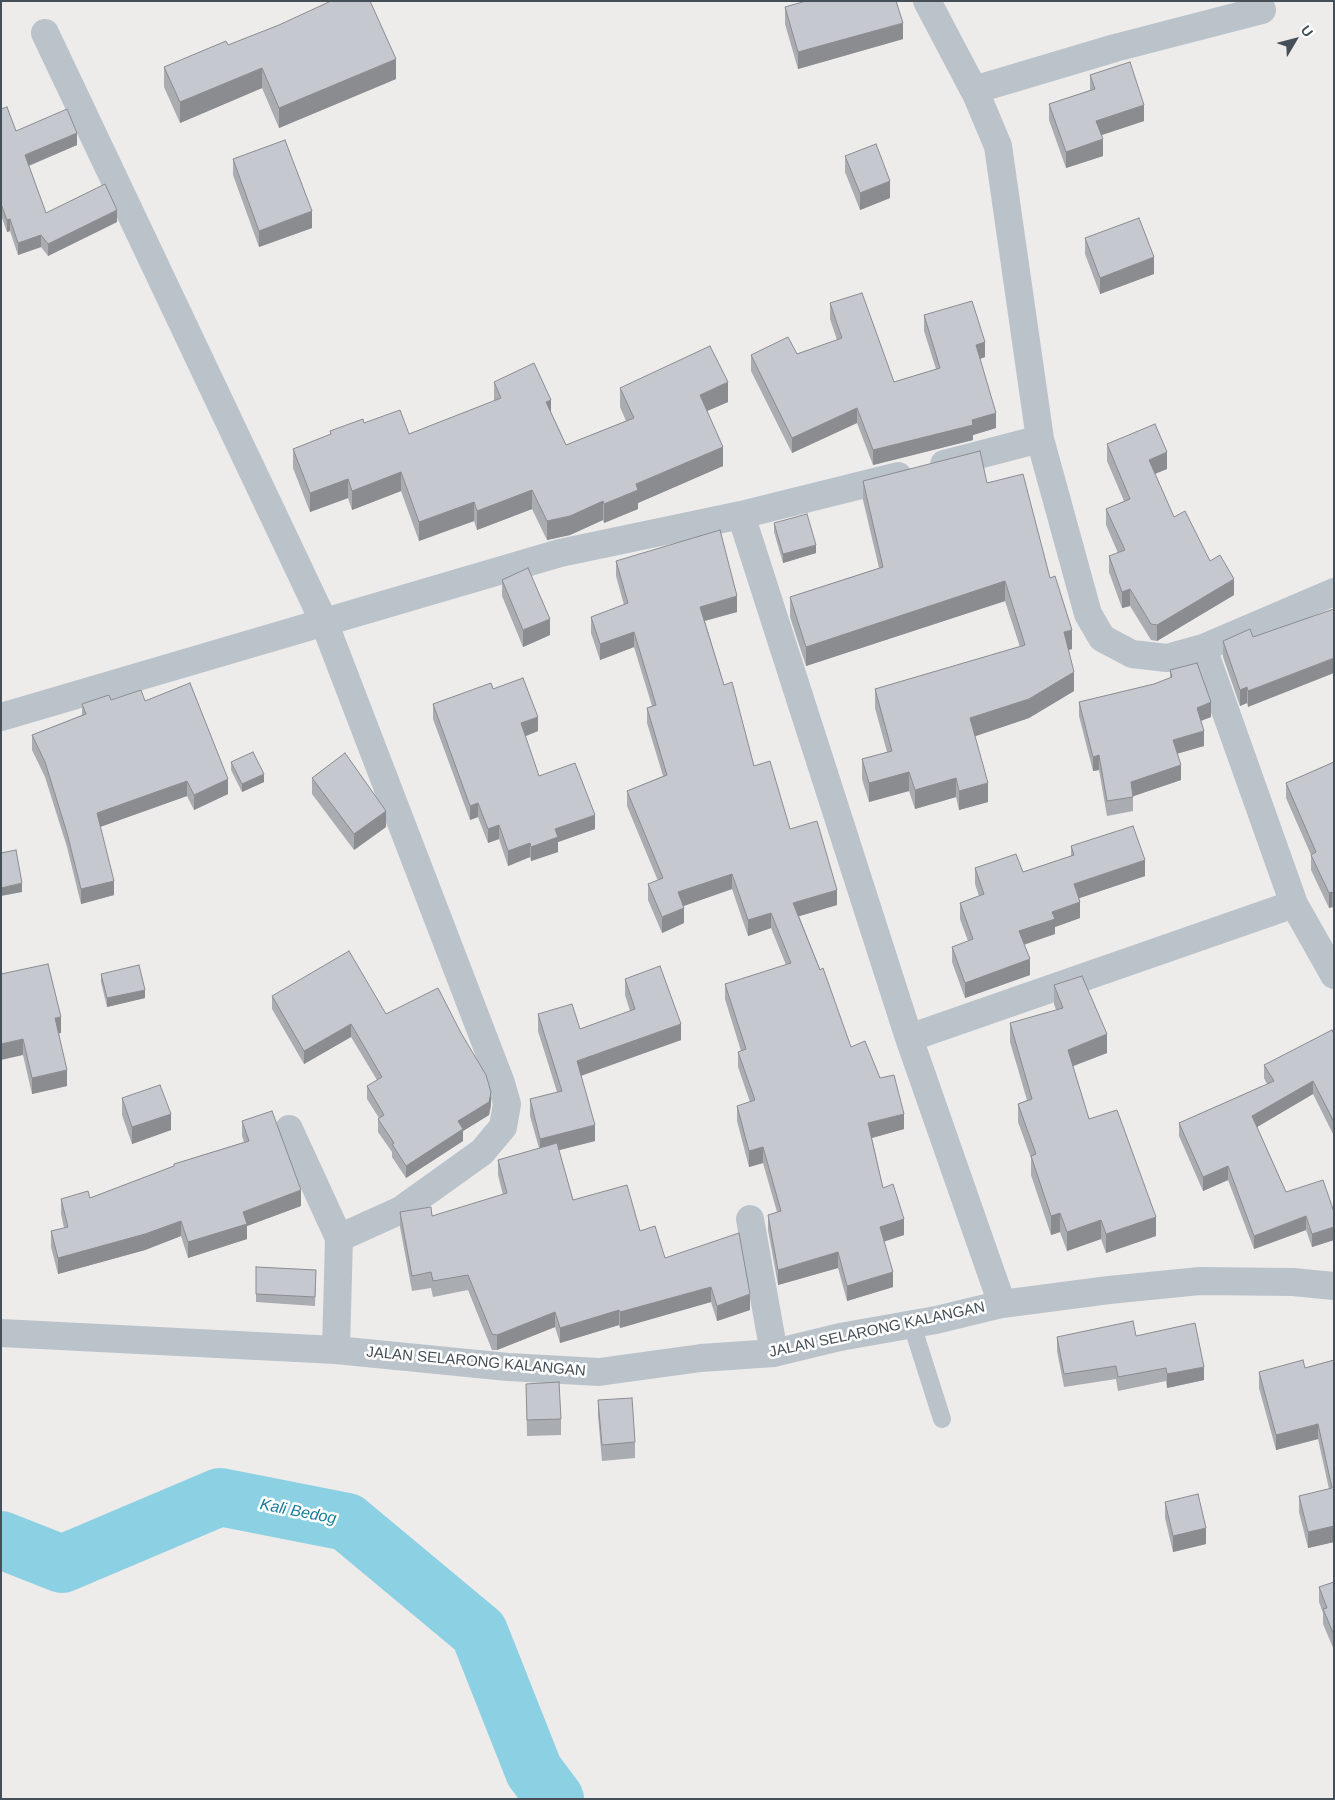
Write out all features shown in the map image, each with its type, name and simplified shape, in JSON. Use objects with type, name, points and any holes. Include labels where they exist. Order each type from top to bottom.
[{"type":"street","points":[[927,1],[974,90],[998,146],[1040,439],[1088,614],[1102,638],[1132,654],[1167,658],[1203,648],[1334,592]]},
{"type":"street","points":[[974,90],[1115,48],[1262,10]]},
{"type":"street","points":[[46,33],[324,622],[501,1083],[507,1104],[503,1127],[482,1152],[401,1210],[339,1238]]},
{"type":"street","points":[[1,717],[560,552],[741,516],[1040,439]]},
{"type":"street","points":[[741,516],[909,1038],[1002,1304]]},
{"type":"street","points":[[1203,648],[1294,904],[1334,974]]},
{"type":"street","points":[[909,1038],[1294,904]]},
{"type":"street","points":[[289,1129],[339,1238],[336,1350]]},
{"type":"street","points":[[750,1219],[774,1353]]},
{"type":"street","name":"JALAN SELARONG KALANGAN","points":[[1,1333],[336,1350],[508,1367],[599,1372],[701,1358],[774,1353],[840,1337],[912,1325],[1002,1304],[1109,1290],[1200,1281],[1293,1282],[1334,1286]]},
{"type":"lane","points":[[912,1325],[942,1419]]},
{"type":"building","points":[[331,1],[370,1],[396,59],[279,108],[262,68],[180,102],[164,67],[226,41],[228,45],[279,25]]},
{"type":"building","points":[[806,1],[896,1],[903,23],[798,52],[785,7]]},
{"type":"building","points":[[1130,62],[1144,105],[1096,121],[1103,139],[1066,152],[1049,104],[1095,89],[1090,75]]},
{"type":"building","points":[[7,107],[16,131],[67,109],[77,133],[25,155],[46,213],[105,184],[117,210],[48,244],[41,235],[18,243],[10,219],[7,220],[1,204],[1,109]]},
{"type":"building","points":[[285,140],[312,211],[259,231],[233,159]]},
{"type":"building","points":[[876,144],[890,181],[860,193],[845,156]]},
{"type":"building","points":[[1139,218],[1154,257],[1100,278],[1085,238]]},
{"type":"building","points":[[862,293],[894,382],[940,368],[924,315],[972,301],[985,342],[976,345],[996,413],[972,420],[973,425],[873,450],[857,408],[792,438],[751,355],[788,337],[797,354],[842,338],[830,303]]},
{"type":"building","points":[[710,346],[728,382],[700,395],[723,447],[636,484],[638,490],[604,504],[603,501],[570,516],[547,521],[532,490],[477,511],[474,502],[419,522],[401,472],[352,491],[348,479],[310,493],[293,449],[331,434],[330,431],[363,419],[364,423],[400,410],[409,434],[501,398],[494,382],[534,363],[551,400],[546,402],[566,445],[634,418],[620,388]]},
{"type":"building","points":[[1155,424],[1167,452],[1149,460],[1174,517],[1185,511],[1210,561],[1220,555],[1234,579],[1157,625],[1151,624],[1130,589],[1122,592],[1109,556],[1125,550],[1106,509],[1130,499],[1107,444]]},
{"type":"building","points":[[980,451],[987,483],[1023,474],[1050,578],[1055,576],[1072,630],[1064,632],[1074,672],[1029,699],[970,718],[988,783],[959,791],[956,778],[915,790],[909,772],[869,783],[862,759],[892,751],[875,689],[1025,645],[1005,581],[806,647],[790,597],[883,567],[863,481]]},
{"type":"building","points":[[807,514],[816,545],[783,554],[774,523]]},
{"type":"building","points":[[720,530],[737,596],[700,607],[724,685],[732,682],[754,766],[770,761],[790,829],[817,821],[837,890],[793,903],[820,970],[823,968],[851,1047],[865,1041],[880,1078],[894,1075],[904,1114],[868,1123],[883,1188],[893,1184],[904,1219],[880,1227],[893,1272],[847,1286],[838,1252],[778,1270],[768,1215],[781,1211],[763,1147],[749,1151],[737,1106],[755,1100],[738,1052],[746,1049],[725,984],[791,963],[771,913],[748,920],[732,874],[678,892],[684,908],[662,917],[648,884],[663,878],[627,791],[667,775],[647,708],[656,705],[634,632],[600,644],[591,617],[628,603],[616,561]]},
{"type":"building","points":[[528,568],[550,619],[523,630],[502,580]]},
{"type":"building","points":[[1334,609],[1334,658],[1248,691],[1247,687],[1240,690],[1223,641],[1250,629],[1253,637]]},
{"type":"building","points":[[1197,663],[1211,702],[1197,708],[1204,731],[1173,740],[1181,765],[1131,782],[1133,797],[1107,801],[1099,755],[1093,757],[1079,702],[1154,684],[1172,677],[1170,670]]},
{"type":"building","points":[[523,678],[538,717],[521,723],[539,776],[575,763],[595,815],[555,829],[558,837],[531,847],[530,843],[508,851],[499,825],[488,829],[478,803],[470,806],[433,704],[491,683],[493,689]]},
{"type":"building","points":[[190,683],[228,779],[194,795],[187,781],[97,813],[114,881],[81,889],[67,833],[45,762],[32,735],[86,714],[82,704],[109,695],[111,700],[141,690],[145,701]]},
{"type":"building","points":[[253,752],[264,774],[242,784],[231,762]]},
{"type":"building","points":[[345,753],[386,811],[354,834],[312,778]]},
{"type":"building","points":[[1334,762],[1334,895],[1332,892],[1329,893],[1311,855],[1316,852],[1286,783]]},
{"type":"building","points":[[1133,826],[1145,860],[1074,884],[1080,902],[1052,912],[1055,919],[1019,931],[1030,959],[965,983],[952,947],[973,939],[960,903],[984,894],[975,868],[1016,854],[1023,872],[1074,855],[1071,846]]},
{"type":"building","points":[[16,850],[22,883],[1,888],[1,853]]},
{"type":"building","points":[[349,951],[386,1014],[438,988],[461,1033],[486,1075],[491,1092],[489,1102],[458,1121],[463,1129],[406,1166],[378,1119],[384,1115],[367,1086],[382,1077],[351,1024],[304,1051],[272,996]]},
{"type":"building","points":[[48,964],[61,1017],[55,1018],[67,1070],[32,1078],[23,1039],[1,1044],[1,974]]},
{"type":"building","points":[[139,965],[145,990],[107,998],[101,974]]},
{"type":"building","points":[[660,966],[681,1024],[577,1061],[595,1125],[540,1139],[530,1099],[562,1091],[538,1014],[572,1004],[580,1029],[635,1009],[625,979]]},
{"type":"building","points":[[1082,976],[1107,1034],[1068,1050],[1089,1119],[1117,1110],[1156,1217],[1106,1234],[1101,1220],[1067,1232],[1060,1213],[1051,1216],[1031,1156],[1036,1154],[1018,1104],[1032,1099],[1010,1023],[1063,1008],[1054,985]]},
{"type":"building","points":[[1332,1030],[1334,1034],[1334,1123],[1313,1081],[1252,1116],[1286,1192],[1323,1180],[1334,1212],[1334,1227],[1312,1234],[1306,1216],[1254,1236],[1228,1166],[1203,1177],[1179,1123],[1274,1081],[1264,1065]]},
{"type":"building","points":[[160,1085],[171,1114],[132,1127],[122,1098]]},
{"type":"building","points":[[272,1111],[301,1190],[243,1212],[247,1224],[188,1242],[181,1221],[145,1234],[58,1258],[51,1231],[68,1227],[61,1199],[88,1191],[90,1198],[174,1166],[174,1164],[249,1141],[242,1121]]},
{"type":"building","points":[[557,1143],[573,1200],[627,1185],[640,1231],[655,1226],[665,1258],[739,1233],[750,1294],[717,1306],[711,1287],[620,1312],[619,1310],[560,1328],[555,1312],[497,1335],[492,1334],[468,1275],[433,1281],[431,1272],[412,1276],[400,1212],[431,1207],[432,1216],[507,1193],[498,1160]]},
{"type":"building","points":[[256,1267],[316,1270],[315,1297],[256,1294]]},
{"type":"building","points":[[1133,1321],[1136,1336],[1195,1323],[1204,1367],[1167,1374],[1166,1368],[1118,1377],[1116,1366],[1064,1374],[1057,1337]]},
{"type":"building","points":[[1303,1360],[1305,1368],[1334,1360],[1334,1526],[1308,1532],[1299,1496],[1332,1488],[1318,1424],[1276,1435],[1259,1372]]},
{"type":"building","points":[[559,1382],[561,1419],[527,1420],[526,1384]]},
{"type":"building","points":[[632,1398],[635,1442],[602,1445],[598,1400]]},
{"type":"building","points":[[1198,1494],[1206,1528],[1173,1536],[1165,1502]]},
{"type":"building","points":[[1334,1582],[1334,1635],[1323,1609],[1327,1608],[1319,1587]]},
{"type":"waterway","name":"Kali Bedog","points":[[1,1540],[62,1564],[220,1497],[347,1522],[479,1632],[534,1771],[555,1799]]}]
